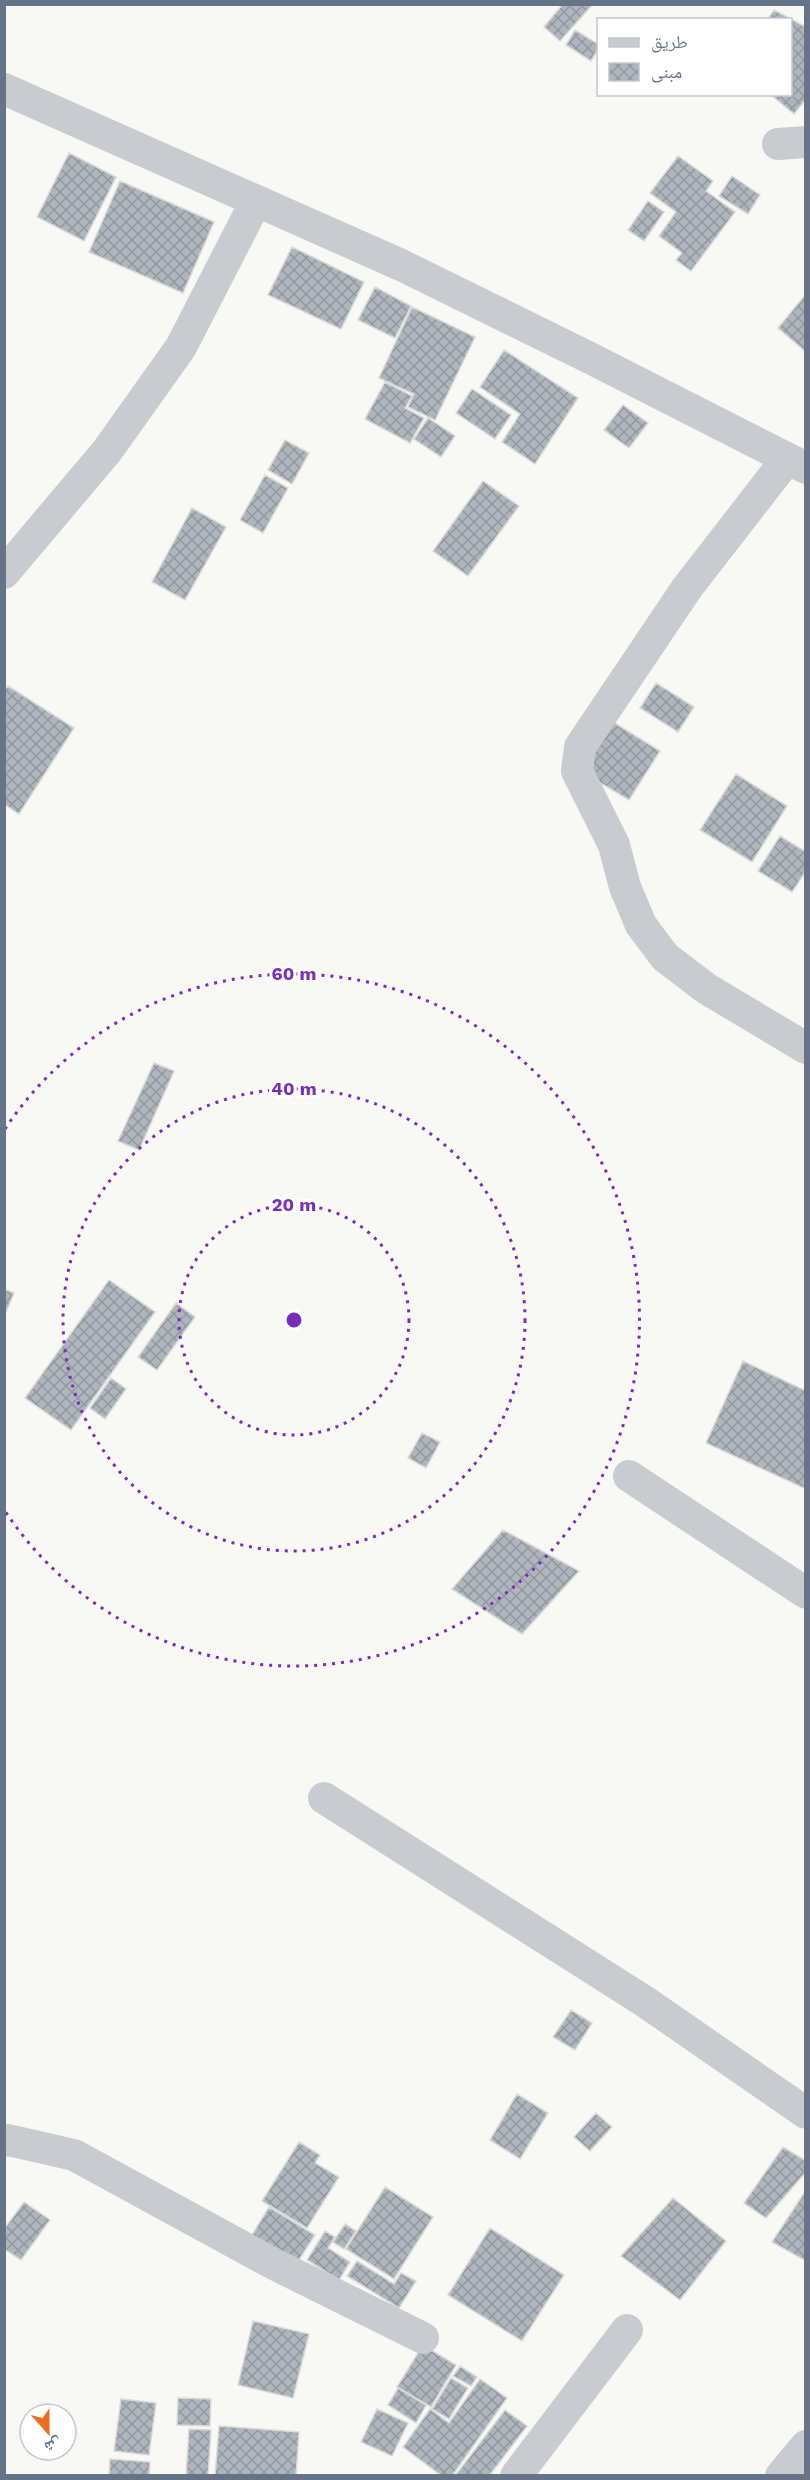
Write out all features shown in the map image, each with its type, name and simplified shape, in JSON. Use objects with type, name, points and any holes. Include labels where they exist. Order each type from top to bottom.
[{"type":"street","points":[[4,89],[401,265],[796,463],[687,588],[580,747],[577,771],[614,845],[625,887],[642,925],[665,957],[707,989],[806,1048]]},
{"type":"street","points":[[4,573],[108,451],[181,347],[256,201]]},
{"type":"street","points":[[629,1476],[806,1593]]},
{"type":"street","points":[[324,1798],[644,2001],[806,2113]]},
{"type":"street","points":[[4,2141],[74,2155],[274,2264],[423,2338]]},
{"type":"street","points":[[516,2475],[627,2330]]},
{"type":"street","points":[[781,2475],[806,2446]]},
{"type":"building","points":[[563,4],[593,4],[560,41],[544,27]]},
{"type":"building","points":[[774,10],[789,18],[768,18]]},
{"type":"building","points":[[792,20],[806,27],[806,99],[794,114],[772,96],[792,96]]},
{"type":"building","points":[[575,30],[597,43],[597,51],[591,61],[566,45]]},
{"type":"building","points":[[69,153],[116,177],[84,241],[37,217]]},
{"type":"building","points":[[678,156],[713,181],[706,191],[735,212],[691,271],[676,260],[682,253],[659,236],[676,212],[650,193]]},
{"type":"building","points":[[732,176],[760,195],[748,214],[719,196]]},
{"type":"building","points":[[120,181],[214,222],[183,293],[89,252]]},
{"type":"building","points":[[648,201],[664,212],[644,241],[628,230]]},
{"type":"building","points":[[292,247],[364,282],[341,329],[268,295]]},
{"type":"building","points":[[375,287],[411,306],[395,338],[358,320]]},
{"type":"building","points":[[806,294],[806,352],[778,328]]},
{"type":"building","points":[[412,307],[475,337],[435,420],[408,407],[414,394],[379,378]]},
{"type":"building","points":[[504,350],[578,398],[535,464],[502,442],[520,414],[480,387]]},
{"type":"building","points":[[385,382],[412,396],[405,408],[424,418],[410,443],[365,419]]},
{"type":"building","points":[[472,389],[511,415],[495,439],[456,413]]},
{"type":"building","points":[[623,405],[648,423],[629,448],[604,430]]},
{"type":"building","points":[[428,418],[455,436],[441,457],[414,439]]},
{"type":"building","points":[[285,440],[309,453],[292,484],[268,470]]},
{"type":"building","points":[[265,475],[288,488],[263,533],[240,520]]},
{"type":"building","points":[[483,481],[519,506],[468,576],[433,551]]},
{"type":"building","points":[[192,508],[226,527],[185,600],[152,582]]},
{"type":"building","points":[[656,683],[694,707],[678,732],[640,708]]},
{"type":"building","points":[[8,686],[74,728],[19,814],[4,804],[4,691]]},
{"type":"building","points":[[613,722],[660,751],[629,800],[582,772]]},
{"type":"building","points":[[736,774],[787,806],[752,862],[700,830]]},
{"type":"building","points":[[780,836],[806,852],[806,871],[792,892],[758,871]]},
{"type":"building","points":[[154,1063],[174,1071],[139,1150],[118,1141]]},
{"type":"building","points":[[109,1280],[155,1312],[71,1430],[25,1398]]},
{"type":"building","points":[[4,1289],[14,1293],[4,1317]]},
{"type":"building","points":[[176,1303],[195,1317],[157,1370],[138,1357]]},
{"type":"building","points":[[743,1361],[806,1391],[806,1489],[706,1443]]},
{"type":"building","points":[[111,1378],[126,1389],[105,1419],[90,1408]]},
{"type":"building","points":[[422,1433],[440,1442],[426,1468],[408,1458]]},
{"type":"building","points":[[503,1530],[579,1571],[522,1634],[452,1589]]},
{"type":"building","points":[[571,2010],[592,2023],[575,2050],[553,2037]]},
{"type":"building","points":[[517,2094],[548,2113],[520,2159],[490,2140]]},
{"type":"building","points":[[596,2113],[612,2127],[590,2151],[574,2137]]},
{"type":"building","points":[[299,2142],[320,2155],[315,2163],[339,2177],[307,2228],[262,2201]]},
{"type":"building","points":[[783,2147],[806,2161],[806,2172],[766,2218],[744,2203]]},
{"type":"building","points":[[385,2187],[433,2217],[394,2279],[346,2249]]},
{"type":"building","points":[[806,2190],[806,2261],[772,2242]]},
{"type":"building","points":[[673,2198],[726,2241],[680,2300],[621,2256]]},
{"type":"building","points":[[24,2202],[50,2220],[21,2260],[4,2249],[4,2229]]},
{"type":"building","points":[[269,2207],[315,2235],[297,2263],[252,2235]]},
{"type":"building","points":[[345,2224],[356,2231],[344,2249],[333,2242]]},
{"type":"building","points":[[490,2228],[564,2275],[522,2341],[448,2295]]},
{"type":"building","points":[[325,2231],[335,2237],[328,2248],[350,2262],[339,2280],[307,2260]]},
{"type":"building","points":[[357,2261],[394,2284],[401,2273],[416,2281],[399,2308],[347,2276]]},
{"type":"building","points":[[253,2321],[309,2334],[293,2398],[238,2385]]},
{"type":"building","points":[[423,2345],[456,2365],[431,2407],[397,2387]]},
{"type":"building","points":[[460,2366],[477,2377],[471,2386],[453,2376]]},
{"type":"building","points":[[451,2378],[468,2388],[449,2419],[432,2409]]},
{"type":"building","points":[[480,2379],[507,2398],[452,2476],[442,2476],[403,2447],[430,2409],[449,2423]]},
{"type":"building","points":[[398,2388],[426,2405],[416,2423],[388,2405]]},
{"type":"building","points":[[178,2398],[211,2399],[210,2426],[177,2425]]},
{"type":"building","points":[[121,2399],[156,2403],[149,2455],[114,2451]]},
{"type":"building","points":[[377,2409],[408,2423],[392,2456],[361,2442]]},
{"type":"building","points":[[505,2410],[527,2426],[489,2476],[455,2476]]},
{"type":"building","points":[[219,2426],[299,2432],[296,2476],[215,2476]]},
{"type":"building","points":[[189,2429],[211,2430],[208,2476],[186,2476]]},
{"type":"building","points":[[110,2459],[150,2462],[149,2476],[109,2476]]}]
